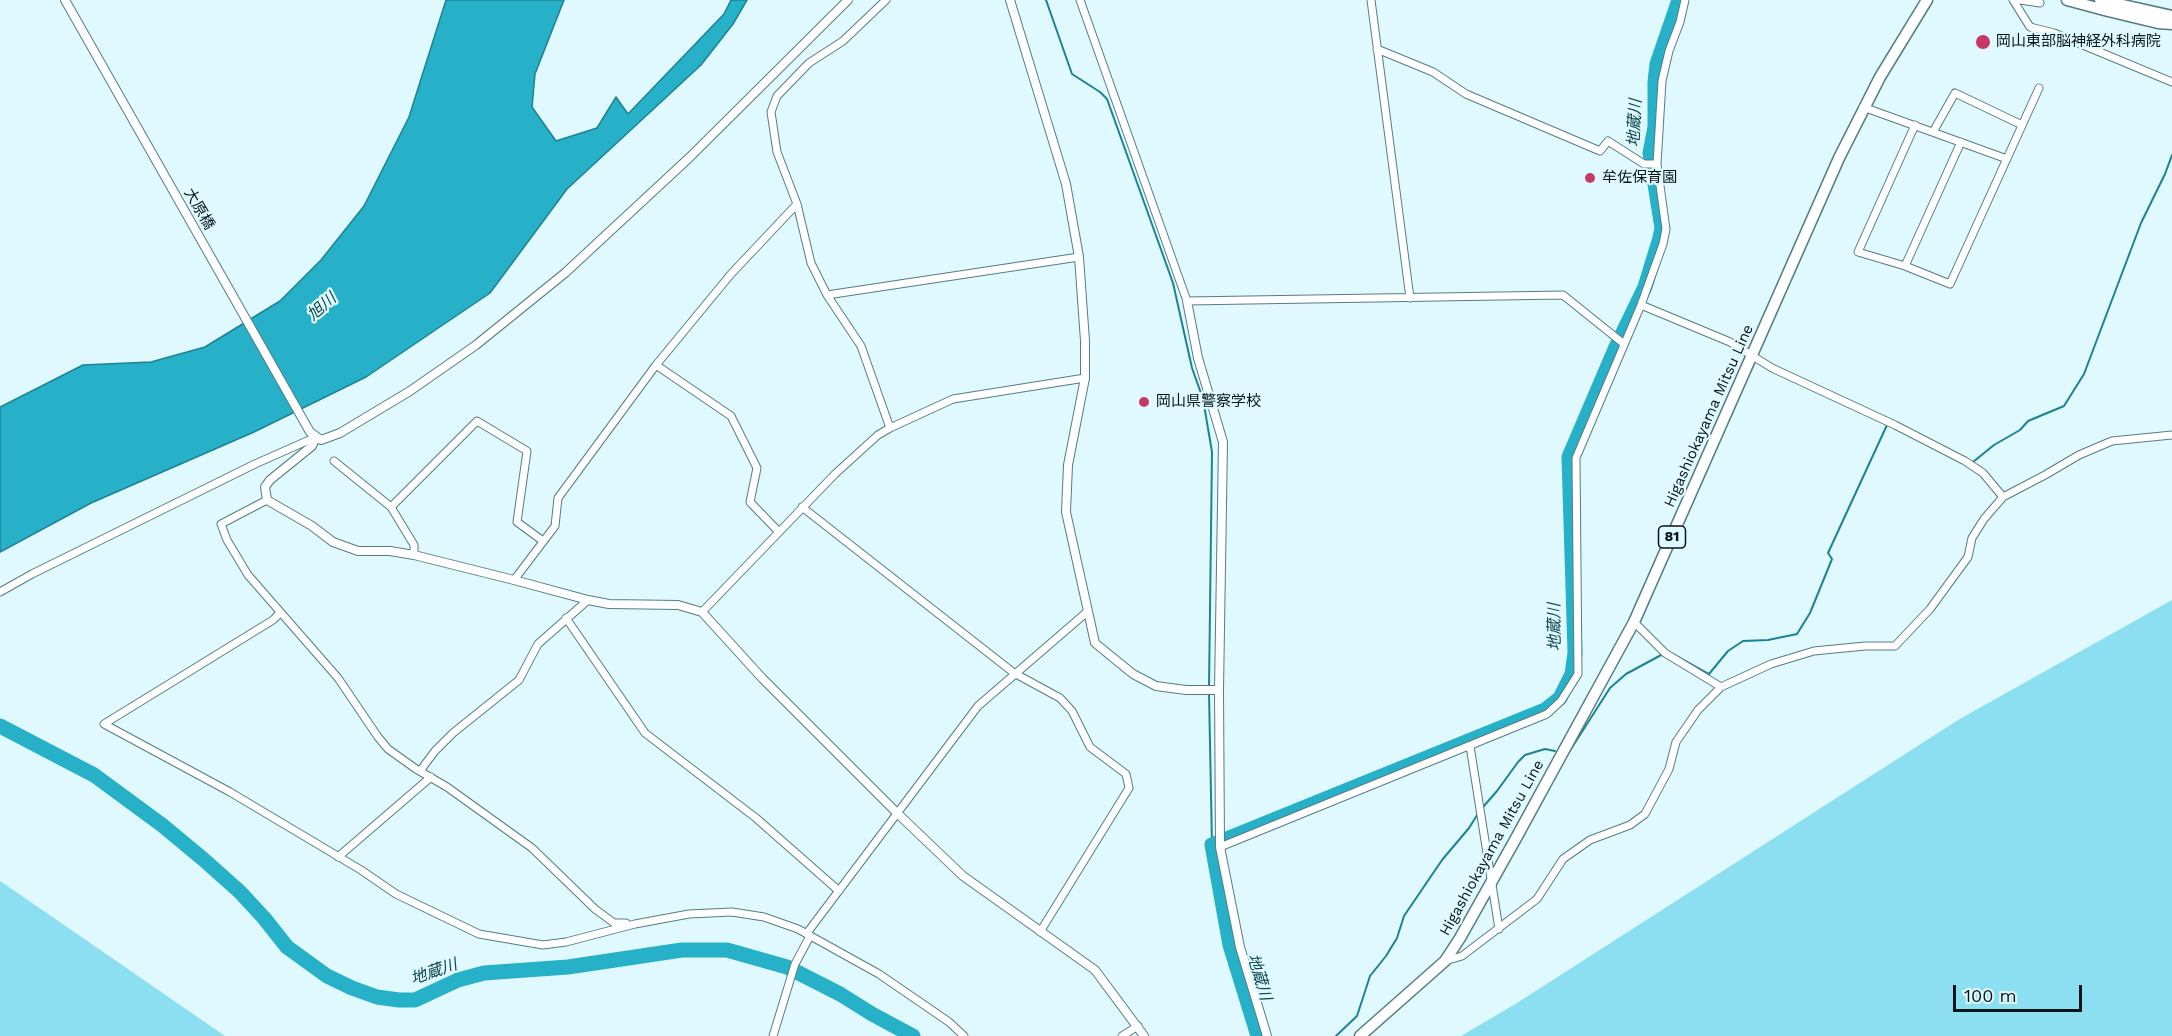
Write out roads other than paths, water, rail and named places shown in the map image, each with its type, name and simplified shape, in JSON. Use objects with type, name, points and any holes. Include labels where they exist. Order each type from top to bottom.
[{"type":"main road","name":"Higashiokayama Mitsu Line","points":[[1359,1036],[1445,960],[1460,938],[1634,622],[1863,107],[1927,0]]},
{"type":"main road","points":[[2067,0],[2172,24]]},
{"type":"main road","points":[[2100,0],[2172,16]]},
{"type":"street","name":"大原橋","points":[[65,0],[313,434]]},
{"type":"street","points":[[313,434],[321,440],[340,433],[410,391],[476,345],[566,273],[698,149],[848,0]]},
{"type":"street","points":[[886,0],[843,41],[809,63],[777,96],[771,112],[777,152],[797,204],[811,263],[827,295],[861,346],[890,428]]},
{"type":"street","points":[[1010,0],[1066,184],[1079,256],[1085,341],[1085,378],[1068,465],[1066,512],[1095,643],[1134,674],[1156,686],[1186,690],[1219,690]]},
{"type":"street","points":[[1080,0],[1187,301],[1198,358],[1223,442],[1219,690],[1220,847],[1240,947],[1267,1036]]},
{"type":"street","points":[[1371,0],[1410,298]]},
{"type":"street","points":[[1220,847],[1547,714],[1561,701],[1578,674],[1576,458],[1641,304],[1663,244],[1666,229],[1657,164],[1662,81],[1685,0]]},
{"type":"street","points":[[2013,0],[2030,27],[2054,33],[2172,82]]},
{"type":"street","points":[[2020,0],[2040,3]]},
{"type":"street","points":[[1377,49],[1433,72],[1466,94],[1600,151],[1608,141],[1644,164],[1657,164]]},
{"type":"street","points":[[1915,125],[1858,252],[1905,266],[1950,284],[2039,88]]},
{"type":"street","points":[[1933,132],[1955,93],[2022,125]]},
{"type":"street","points":[[1863,107],[2007,159]]},
{"type":"street","points":[[1905,266],[1961,142]]},
{"type":"street","points":[[514,580],[555,526],[558,498],[656,365],[730,274],[797,204]]},
{"type":"street","points":[[827,295],[1079,256]]},
{"type":"street","points":[[1187,301],[1563,295],[1624,344]]},
{"type":"street","points":[[1641,304],[1730,342],[1772,368],[1895,425],[1965,461],[1983,473],[2003,496]]},
{"type":"street","points":[[656,365],[731,416],[758,468],[750,502],[778,531]]},
{"type":"street","points":[[702,612],[778,531],[878,435],[953,399],[1085,378]]},
{"type":"street","points":[[391,507],[477,421],[527,451],[517,522],[543,541]]},
{"type":"street","points":[[267,500],[266,487],[270,480],[312,446],[313,434]]},
{"type":"street","points":[[0,592],[313,434]]},
{"type":"street","points":[[1445,960],[1462,956],[1537,899],[1563,859],[1590,840],[1630,825],[1645,814],[1670,769],[1676,742],[1698,710],[1721,687],[1771,664],[1814,651],[1864,646],[1895,646],[1930,609],[1968,557],[1972,538],[2003,496],[2079,455],[2112,441],[2172,435]]},
{"type":"street","points":[[334,461],[391,507],[414,544],[414,555]]},
{"type":"street","points":[[267,500],[312,526],[333,542],[358,551],[390,551],[414,555],[609,604],[678,605],[702,612],[762,678],[963,876],[1095,970],[1144,1036]]},
{"type":"street","points":[[267,500],[221,524],[226,540],[248,575],[339,678],[388,749],[532,848],[595,909],[614,923],[635,924]]},
{"type":"street","points":[[802,507],[1014,673],[1060,698],[1072,711],[1090,747],[1126,774],[1128,788],[1040,932]]},
{"type":"street","points":[[420,771],[453,733],[519,680],[538,644],[588,600]]},
{"type":"street","points":[[773,1036],[795,964],[809,934],[896,812],[978,706],[1087,612]]},
{"type":"street","points":[[280,613],[273,620],[104,724],[230,792],[396,894],[479,934],[543,945],[566,942],[635,924],[689,914],[732,912],[764,917],[809,934],[907,991],[964,1036]]},
{"type":"street","points":[[567,618],[645,733],[756,818],[839,891]]},
{"type":"street","points":[[1634,622],[1665,652],[1721,687]]},
{"type":"street","points":[[1470,746],[1499,929]]},
{"type":"street","points":[[338,857],[431,777]]},
{"type":"street","points":[[1122,1036],[1138,1026]]},
{"type":"water","name":"旭川","points":[[446,0],[564,0],[535,74],[532,107],[556,141],[597,128],[616,97],[628,114],[724,14],[731,0],[747,0],[733,24],[701,65],[567,189],[490,293],[366,377],[254,432],[91,503],[0,552],[0,407],[83,365],[151,362],[205,347],[280,301],[321,260],[364,206],[409,117]]},
{"type":"waterway","points":[[1046,0],[1072,74],[1107,99],[1173,283],[1192,368],[1203,399],[1212,452],[1209,687]]},
{"type":"waterway","name":"地蔵川","points":[[1258,1036],[1230,945],[1212,845],[1545,710],[1560,698],[1572,674],[1575,653],[1569,457],[1616,347],[1645,287],[1660,238],[1662,228],[1650,153],[1655,127],[1655,82],[1657,64],[1679,0]]},
{"type":"waterway","points":[[1971,462],[2020,430],[2028,421],[2064,406],[2084,374],[2141,223],[2172,155]]},
{"type":"waterway","points":[[1673,654],[1709,674],[1728,651],[1743,641],[1768,640],[1797,634],[1810,613],[1832,559],[1828,553],[1887,425]]},
{"type":"waterway","points":[[1569,752],[1610,688],[1626,674],[1663,654]]},
{"type":"waterway","points":[[1209,693],[1212,845]]},
{"type":"waterway","name":"地蔵川","points":[[0,726],[94,775],[162,825],[203,859],[240,892],[287,947],[327,976],[377,997],[415,1000],[458,980],[484,973],[568,967],[682,950],[727,950],[787,967],[913,1036]]},
{"type":"waterway","points":[[1483,807],[1525,755],[1545,749],[1555,751]]},
{"type":"waterway","points":[[1336,1036],[1357,1016],[1370,976],[1397,938],[1404,916],[1442,860],[1469,828],[1479,812]]},
{"type":"place","name":"岡山東部脳神経外科病院","points":[[1983,42]]},
{"type":"place","name":"牟佐保育園","points":[[1590,178]]},
{"type":"place","name":"岡山県警察学校","points":[[1144,402]]}]
